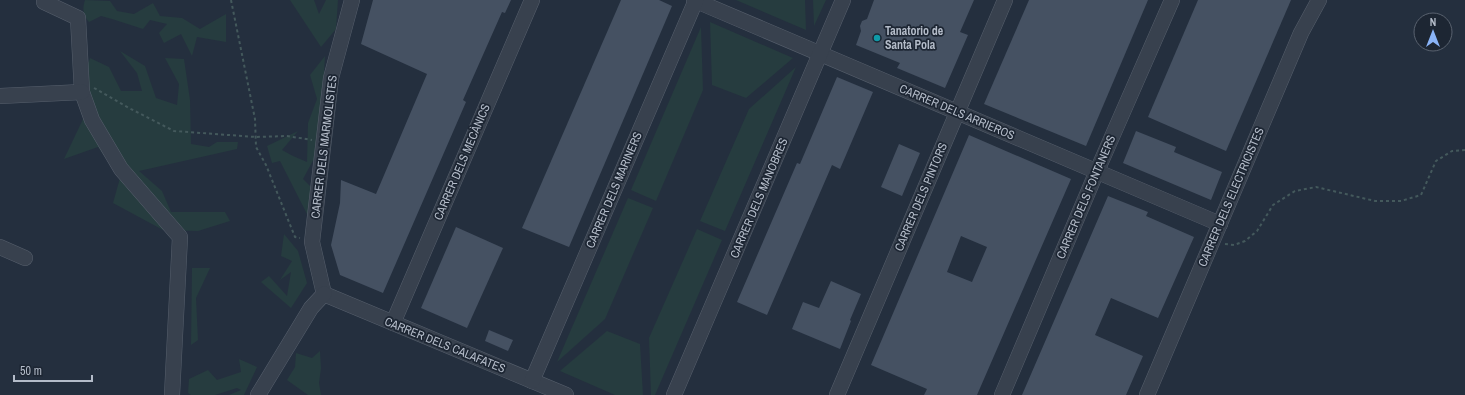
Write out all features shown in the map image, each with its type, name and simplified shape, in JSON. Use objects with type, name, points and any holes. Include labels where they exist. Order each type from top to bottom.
[{"type":"street","points":[[44,0],[44,2],[78,18],[82,92],[92,120],[121,168],[180,237],[172,395]]},
{"type":"street","name":"CARRER DELS MARMOLISTES","points":[[324,294],[312,242],[331,78],[352,0]]},
{"type":"street","name":"CARRER DELS MECÀNICS","points":[[393,323],[532,0]]},
{"type":"street","name":"CARRER DELS ARRIEROS","points":[[695,0],[820,55],[957,111],[1220,224]]},
{"type":"street","name":"CARRER DELS MARINERS","points":[[532,381],[695,0]]},
{"type":"street","name":"CARRER DELS MANOBRES","points":[[674,395],[843,0]]},
{"type":"street","name":"CARRER DELS PINTORS","points":[[837,395],[1005,0]]},
{"type":"street","name":"CARRER DELS FONTANERS","points":[[1002,395],[1097,171],[1172,0]]},
{"type":"street","name":"CARRER DELS ELECTRICISTES","points":[[1147,395],[1301,33],[1319,0]]},
{"type":"street","points":[[0,96],[82,92]]},
{"type":"street","points":[[0,247],[25,258]]},
{"type":"street","points":[[258,395],[311,308],[324,294]]},
{"type":"street","name":"CARRER DELS CALAFATES","points":[[324,294],[566,395]]},
{"type":"path","points":[[231,0],[256,119],[256,147],[266,165],[295,237],[312,242]]},
{"type":"path","points":[[82,92],[94,88],[174,132],[256,137],[287,136],[316,140],[323,144]]},
{"type":"path","points":[[1213,240],[1222,244],[1234,245],[1245,241],[1257,231],[1273,205],[1295,191],[1316,187],[1375,201],[1401,201],[1420,195],[1436,161],[1452,151],[1465,150]]},
{"type":"green space","points":[[85,0],[110,1],[117,11],[134,14],[153,3],[160,16],[182,18],[200,29],[226,14],[226,42],[197,37],[192,56],[181,34],[164,43],[159,33],[167,24],[150,20],[143,29],[101,16],[89,22],[85,17],[84,12]]},
{"type":"green space","points":[[290,0],[314,0],[319,14],[326,0],[338,0],[336,29],[321,47]]},
{"type":"green space","points":[[736,0],[805,0],[806,30]]},
{"type":"green space","points":[[813,0],[826,0],[814,26]]},
{"type":"green space","points":[[710,22],[793,58],[746,98],[712,85]]},
{"type":"green space","points":[[701,27],[703,90],[656,201],[631,190]]},
{"type":"green space","points":[[120,51],[145,66],[156,98],[177,105],[179,84],[165,58],[184,59],[190,100],[191,144],[209,147],[217,142],[238,142],[237,149],[139,171],[162,191],[171,212],[225,212],[230,221],[198,231],[163,230],[113,203],[120,178],[98,147],[64,159],[84,117],[87,66],[90,58],[109,67],[121,91],[142,91],[137,73]]},
{"type":"green space","points":[[325,56],[316,155],[303,179],[311,187],[308,216],[280,161],[272,163],[267,146],[298,131],[282,150],[307,162],[308,123],[317,99],[310,75]]},
{"type":"green space","points":[[796,67],[725,231],[700,221],[749,109]]},
{"type":"green space","points":[[628,198],[653,208],[605,319],[557,362]]},
{"type":"green space","points":[[697,229],[722,240],[655,395],[651,395],[649,338]]},
{"type":"green space","points":[[284,234],[298,251],[307,283],[291,308],[261,282],[269,276],[287,296],[291,272],[280,280],[292,261],[281,256]]},
{"type":"green space","points":[[192,268],[210,268],[196,298],[198,340],[191,345]]},
{"type":"green space","points":[[607,331],[640,344],[643,395],[615,395],[560,371]]},
{"type":"green space","points":[[320,351],[321,368],[319,383],[321,395],[308,395],[287,380],[295,367],[296,353],[312,358]]},
{"type":"green space","points":[[239,359],[257,367],[244,395],[229,395],[241,390],[237,388],[215,395],[191,395],[188,393],[189,379],[208,370],[217,380],[241,372]]},
{"type":"building","points":[[373,0],[511,0],[505,13],[502,12],[463,100],[466,102],[383,293],[340,275],[331,245],[340,203],[341,180],[376,194],[427,74],[361,44]]},
{"type":"building","points":[[621,0],[659,0],[672,6],[569,247],[522,228]]},
{"type":"building","points":[[874,0],[974,0],[960,32],[968,35],[945,88],[897,68],[900,63],[856,45],[861,31],[860,26],[862,21],[867,19]]},
{"type":"building","points":[[1029,0],[1148,0],[1086,146],[984,104]]},
{"type":"building","points":[[1198,0],[1291,0],[1226,151],[1148,117]]},
{"type":"building","points":[[837,77],[873,92],[840,169],[832,165],[767,315],[737,302],[797,163],[800,164]]},
{"type":"building","points":[[1136,131],[1176,147],[1174,152],[1222,172],[1211,200],[1123,163]]},
{"type":"building","points":[[969,135],[1071,179],[977,395],[924,395],[927,389],[871,365]],"holes":[[[961,236],[987,247],[972,282],[947,272]]]},
{"type":"building","points":[[899,144],[920,153],[902,196],[881,187]]},
{"type":"building","points":[[1108,196],[1148,212],[1146,216],[1194,237],[1158,318],[1111,298],[1095,335],[1143,356],[1126,395],[1022,395]]},
{"type":"building","points":[[456,227],[503,248],[467,328],[421,308]]},
{"type":"building","points":[[831,281],[861,294],[840,349],[792,329],[803,302],[819,308]]},
{"type":"building","points":[[489,330],[513,340],[508,351],[485,341]]},
{"type":"place","name":"Tanatorio de Santa Pola","points":[[877,38]]}]
